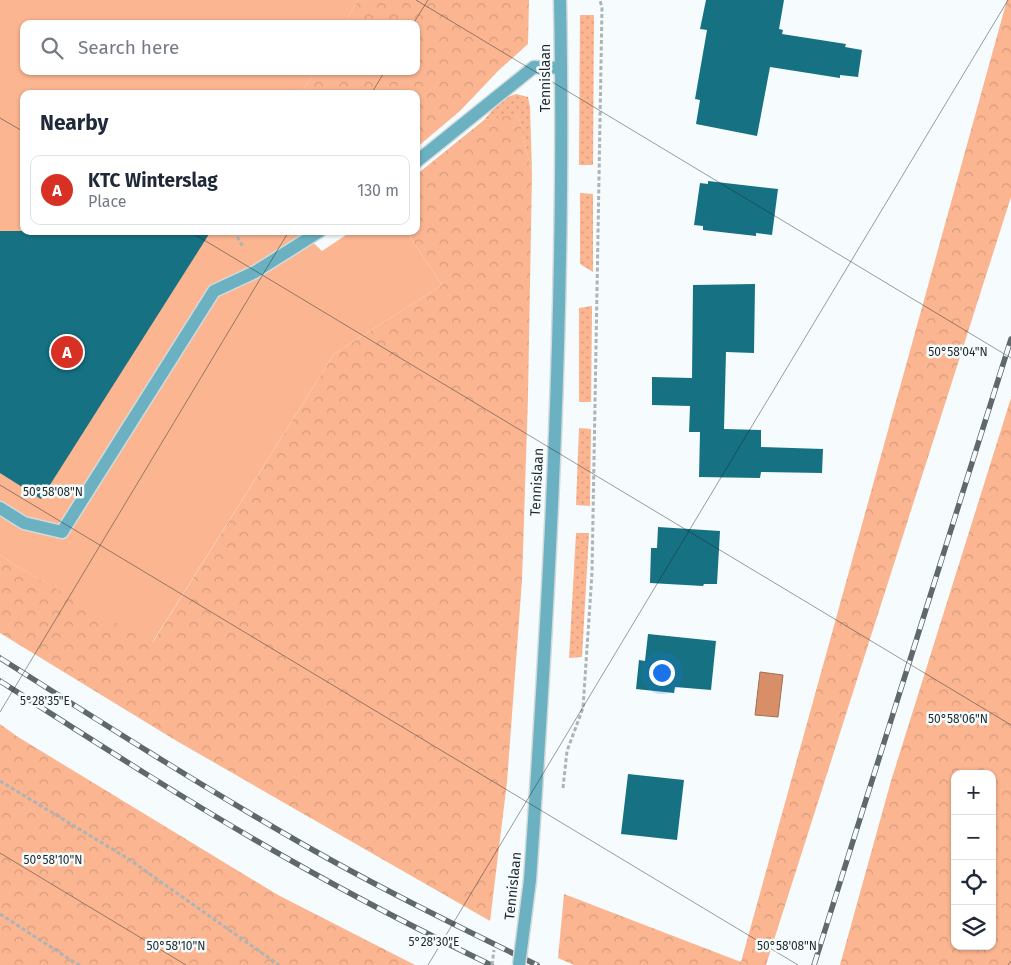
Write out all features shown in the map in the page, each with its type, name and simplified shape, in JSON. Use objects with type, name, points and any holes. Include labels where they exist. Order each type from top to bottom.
[{"type":"street","name":"Tennislaan","points":[[520,965],[530,880],[541,720],[558,348],[560,0]]},
{"type":"street","points":[[420,159],[534,67],[561,68]]},
{"type":"street","points":[[0,508],[24,523],[62,532],[214,291],[255,272],[314,235]]},
{"type":"path","points":[[562,790],[567,751],[583,708],[592,573],[602,37],[602,8],[600,0]]},
{"type":"path","points":[[236,235],[243,247]]},
{"type":"path","points":[[0,781],[127,858],[280,965]]},
{"type":"path","points":[[0,914],[80,965]]},
{"type":"green space","points":[[0,0],[358,0],[346,20],[20,20],[20,75],[313,75],[303,90],[20,90],[20,235],[305,235],[322,251],[346,235],[409,235],[442,285],[334,354],[152,643],[16,566],[0,555]]},
{"type":"green space","points":[[358,0],[529,0],[528,44],[499,70],[460,111],[420,145],[420,90],[303,90],[313,75],[420,75],[420,20],[346,20]]},
{"type":"green space","points":[[1007,0],[1011,0],[1011,197],[766,965],[574,965],[558,958],[564,894],[741,962]]},
{"type":"green space","points":[[580,15],[594,15],[593,165],[579,165]]},
{"type":"green space","points":[[516,94],[528,97],[532,173],[518,115],[484,120],[502,99]]},
{"type":"green space","points":[[518,114],[532,173],[528,397],[522,580],[507,782],[490,921],[175,740],[0,633],[0,555],[16,566],[153,642],[334,354],[442,285],[409,235],[420,235],[420,172],[484,120]]},
{"type":"green space","points":[[580,193],[593,194],[593,272],[580,264]]},
{"type":"green space","points":[[592,306],[591,402],[579,402],[579,308]]},
{"type":"green space","points":[[1011,398],[1011,965],[840,965],[891,781]]},
{"type":"green space","points":[[579,428],[591,429],[590,506],[576,505]]},
{"type":"green space","points":[[576,533],[589,533],[582,657],[569,658]]},
{"type":"green space","points":[[0,724],[18,737],[278,895],[415,965],[0,965]]},
{"type":"shaded area","points":[[760,672],[783,675],[778,717],[755,715]]},
{"type":"building","points":[[706,0],[784,0],[779,29],[783,30],[782,34],[846,44],[845,47],[862,50],[858,77],[840,75],[840,78],[770,67],[757,136],[696,124],[700,100],[695,99],[707,30],[700,29]]},
{"type":"building","points":[[708,181],[778,189],[772,235],[756,233],[756,236],[703,230],[703,226],[694,225],[700,183],[708,184]]},
{"type":"building","points":[[0,231],[20,231],[20,235],[208,235],[41,499],[0,473]]},
{"type":"building","points":[[755,284],[754,353],[726,352],[724,429],[761,430],[761,447],[823,449],[822,473],[761,472],[760,478],[699,477],[700,432],[689,432],[690,406],[652,405],[652,377],[692,378],[693,285]]},
{"type":"building","points":[[658,527],[720,531],[717,584],[704,584],[703,586],[650,583],[651,548],[657,548]]},
{"type":"building","points":[[648,634],[716,641],[711,690],[675,687],[674,693],[636,689],[639,660],[645,661]]},
{"type":"building","points":[[628,774],[684,780],[677,840],[621,834]]},
{"type":"railway","points":[[814,965],[1011,339]]},
{"type":"railway","points":[[0,658],[186,775],[328,859],[537,965]]},
{"type":"railway","points":[[0,681],[253,839],[364,901],[491,965]]},
{"type":"place","name":"KTC Winterslag","points":[[67,352]]}]
